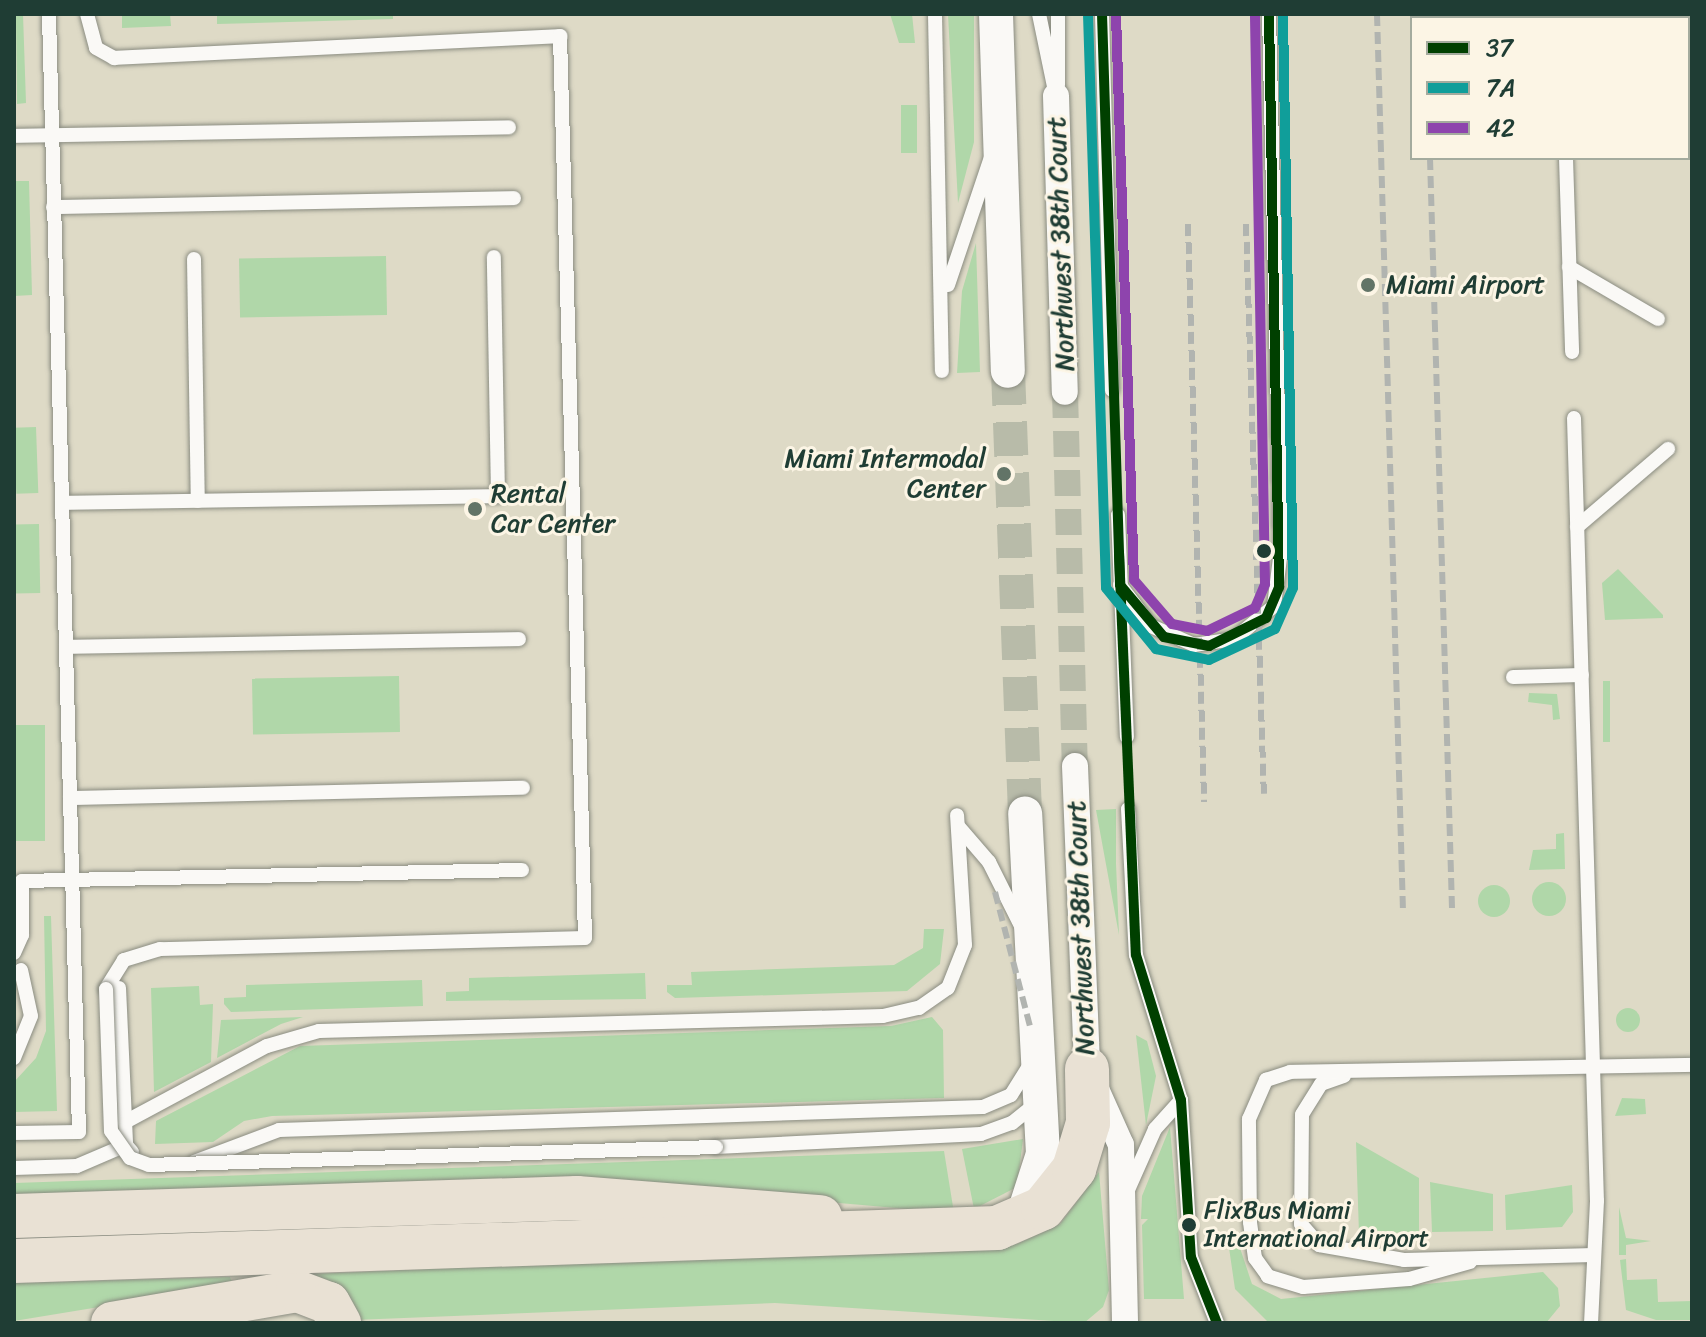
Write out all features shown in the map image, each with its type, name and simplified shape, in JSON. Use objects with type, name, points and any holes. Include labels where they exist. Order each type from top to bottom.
[{"type":"highway","points":[[14,1261],[900,1235],[1021,1223],[1054,1197],[1074,1169],[1088,1123],[1087,1069]]},
{"type":"highway","points":[[14,1216],[577,1198],[770,1210],[900,1235]]},
{"type":"main road","points":[[112,1323],[297,1291],[329,1303],[340,1323]]},
{"type":"street","points":[[996,14],[1008,371]]},
{"type":"street","name":"Northwest 38th Court","points":[[1056,96],[1065,392]]},
{"type":"street","name":"Northwest 38th Court","points":[[1075,766],[1087,1069],[1121,1145],[1125,1323]]},
{"type":"street","points":[[1021,1223],[1043,1154],[1043,1097],[1025,813]]},
{"type":"lane","points":[[14,1133],[79,1132],[49,14]]},
{"type":"lane","points":[[935,14],[944,300],[942,371]]},
{"type":"lane","points":[[1039,14],[1056,96]]},
{"type":"lane","points":[[1056,96],[1058,14]]},
{"type":"lane","points":[[1102,14],[1112,390]]},
{"type":"lane","points":[[1120,585],[1151,626],[1194,645],[1234,639],[1274,606],[1281,550],[1269,14]]},
{"type":"lane","points":[[87,22],[96,48],[114,58],[560,36],[585,938],[160,949],[124,960],[112,989],[111,1131],[130,1158],[149,1165],[716,1147],[981,1134],[1012,1123],[1043,1097]]},
{"type":"lane","points":[[14,136],[509,127]]},
{"type":"lane","points":[[944,300],[1000,134]]},
{"type":"lane","points":[[1566,160],[1572,352]]},
{"type":"lane","points":[[53,207],[514,198]]},
{"type":"lane","points":[[62,503],[498,496],[494,257]]},
{"type":"lane","points":[[194,259],[198,501]]},
{"type":"lane","points":[[1569,267],[1658,319]]},
{"type":"lane","points":[[1574,418],[1594,1068],[1591,1323]]},
{"type":"lane","points":[[1577,527],[1668,449]]},
{"type":"lane","points":[[1118,515],[1127,737]]},
{"type":"lane","points":[[66,647],[519,639]]},
{"type":"lane","points":[[1513,677],[1582,675]]},
{"type":"lane","points":[[70,798],[523,788]]},
{"type":"lane","points":[[1128,809],[1136,955],[1181,1100],[1191,1257],[1217,1323]]},
{"type":"lane","points":[[125,1122],[267,1046],[319,1031],[908,1012],[940,996],[960,968],[958,820],[989,862],[1033,949]]},
{"type":"lane","points":[[14,953],[22,935],[22,881],[522,870]]},
{"type":"lane","points":[[14,1058],[31,1016],[21,970]]},
{"type":"lane","points":[[112,989],[126,1145]]},
{"type":"lane","points":[[126,1145],[155,1164],[176,1164],[279,1130],[983,1107],[1017,1089],[1039,1046]]},
{"type":"lane","points":[[1470,1262],[1409,1279],[1303,1287],[1277,1282],[1261,1268],[1250,1222],[1256,1095],[1266,1080],[1290,1072],[1352,1074],[1692,1065]]},
{"type":"lane","points":[[1352,1074],[1321,1084],[1302,1115],[1301,1224],[1308,1236],[1340,1253],[1470,1262],[1594,1255]]},
{"type":"lane","points":[[1124,1200],[1155,1129],[1181,1100]]},
{"type":"lane","points":[[14,1168],[77,1166],[126,1145]]},
{"type":"green space","points":[[16,14],[23,14],[26,103],[17,104]]},
{"type":"green space","points":[[122,14],[170,14],[171,26],[122,28]]},
{"type":"green space","points":[[217,14],[393,14],[393,19],[217,24]]},
{"type":"green space","points":[[890,14],[912,14],[915,43],[899,43]]},
{"type":"green space","points":[[948,14],[974,14],[974,142],[958,203]]},
{"type":"green space","points":[[901,105],[917,105],[917,153],[901,153]]},
{"type":"green space","points":[[14,181],[29,181],[32,295],[14,296]]},
{"type":"green space","points":[[976,243],[980,372],[957,373],[962,291]]},
{"type":"green space","points":[[386,256],[387,315],[240,318],[239,259]]},
{"type":"green space","points":[[36,427],[38,493],[16,494],[14,428]]},
{"type":"green space","points":[[14,524],[39,524],[40,593],[15,593]]},
{"type":"green space","points":[[1618,569],[1663,618],[1605,620],[1602,583]]},
{"type":"green space","points":[[399,676],[400,732],[253,735],[252,679]]},
{"type":"green space","points":[[1603,681],[1610,681],[1610,742],[1603,742]]},
{"type":"green space","points":[[1529,693],[1557,694],[1560,719],[1553,720],[1552,705],[1528,702]]},
{"type":"green space","points":[[14,725],[45,725],[45,841],[14,841]]},
{"type":"green space","points":[[1116,809],[1116,863],[1119,935],[1096,810]]},
{"type":"green space","points":[[1564,833],[1565,869],[1529,870],[1533,850],[1556,849],[1556,834]]},
{"type":"green space","points":[[1549,882],[1561,887],[1566,899],[1561,911],[1549,916],[1537,911],[1532,899],[1537,887]]},
{"type":"green space","points":[[1494,885],[1505,890],[1510,901],[1505,912],[1494,917],[1483,912],[1478,901],[1483,890]]},
{"type":"green space","points":[[44,916],[51,916],[57,1111],[14,1112],[14,1082],[36,1058],[46,1031]]},
{"type":"green space","points":[[924,929],[944,929],[940,964],[907,991],[675,998],[667,992],[667,985],[692,985],[691,972],[894,965],[923,948]]},
{"type":"green space","points":[[645,973],[646,999],[446,1001],[446,992],[469,991],[469,978]]},
{"type":"green space","points":[[422,980],[423,1006],[231,1012],[224,1004],[224,998],[246,997],[246,985]]},
{"type":"green space","points":[[199,986],[200,1005],[213,1004],[211,1062],[154,1092],[151,988]]},
{"type":"green space","points":[[1628,1008],[1637,1011],[1640,1020],[1637,1029],[1628,1032],[1619,1029],[1616,1020],[1619,1011]]},
{"type":"green space","points":[[303,1017],[281,1024],[217,1058],[221,1020]]},
{"type":"green space","points":[[932,1017],[943,1030],[944,1098],[272,1116],[244,1121],[213,1142],[155,1144],[156,1121],[300,1046],[891,1026]]},
{"type":"green space","points":[[1136,1035],[1147,1041],[1156,1076],[1146,1125]]},
{"type":"green space","points":[[1622,1098],[1645,1099],[1646,1114],[1615,1116]]},
{"type":"green space","points":[[1170,1127],[1184,1299],[1144,1299],[1142,1225],[1148,1219],[1141,1219],[1142,1196]]},
{"type":"green space","points":[[1023,1139],[1017,1187],[974,1209],[962,1149]]},
{"type":"green space","points":[[1356,1142],[1419,1178],[1419,1232],[1359,1234]]},
{"type":"green space","points":[[944,1151],[954,1213],[793,1199],[14,1195],[14,1183]]},
{"type":"green space","points":[[1099,1172],[1109,1290],[1103,1307],[1084,1323],[775,1303],[354,1320],[288,1275],[1017,1244],[1060,1224]]},
{"type":"green space","points":[[1430,1182],[1493,1194],[1493,1231],[1432,1232]]},
{"type":"green space","points":[[1572,1185],[1573,1212],[1562,1227],[1506,1230],[1505,1195]]},
{"type":"green space","points":[[1619,1207],[1626,1238],[1651,1241],[1626,1245],[1626,1255],[1619,1255]]},
{"type":"green space","points":[[1227,1234],[1239,1245],[1252,1284],[1281,1299],[1543,1272],[1558,1288],[1560,1306],[1546,1323],[1269,1323],[1235,1289]]},
{"type":"green space","points":[[1626,1259],[1627,1280],[1657,1279],[1658,1302],[1692,1301],[1692,1320],[1656,1320],[1626,1310],[1620,1260]]},
{"type":"green space","points":[[230,1277],[233,1285],[14,1321],[14,1283]]},
{"type":"tunnel","points":[[1008,371],[1025,813]]},
{"type":"tunnel","points":[[1065,392],[1075,766]]},
{"type":"railway","points":[[1377,14],[1403,911]]},
{"type":"railway","points":[[1430,160],[1452,909]]},
{"type":"railway","points":[[1188,224],[1204,802]]},
{"type":"railway","points":[[1246,224],[1264,800]]},
{"type":"railway","points":[[995,892],[1030,1026]]},
{"type":"transit line","name":"7A","points":[[1088,14],[1106,588],[1156,649],[1209,660],[1275,629],[1293,588],[1283,14]]},
{"type":"transit line","name":"37","points":[[1102,14],[1120,585],[1164,637],[1209,646],[1266,618],[1279,587],[1269,14]]},
{"type":"transit line","name":"42","points":[[1116,14],[1134,580],[1172,624],[1207,631],[1255,608],[1265,584],[1255,14]]},
{"type":"transit line","name":"37","points":[[1119,553],[1136,955],[1181,1100],[1191,1257],[1217,1323]]},
{"type":"place","name":"Miami Airport","points":[[1368,285]]},
{"type":"place","name":"Miami Intermodal Center","points":[[1004,474]]},
{"type":"place","name":"Rental Car Center","points":[[475,509]]},
{"type":"place","name":"FlixBus Miami International Airport","points":[[1189,1225]]}]
